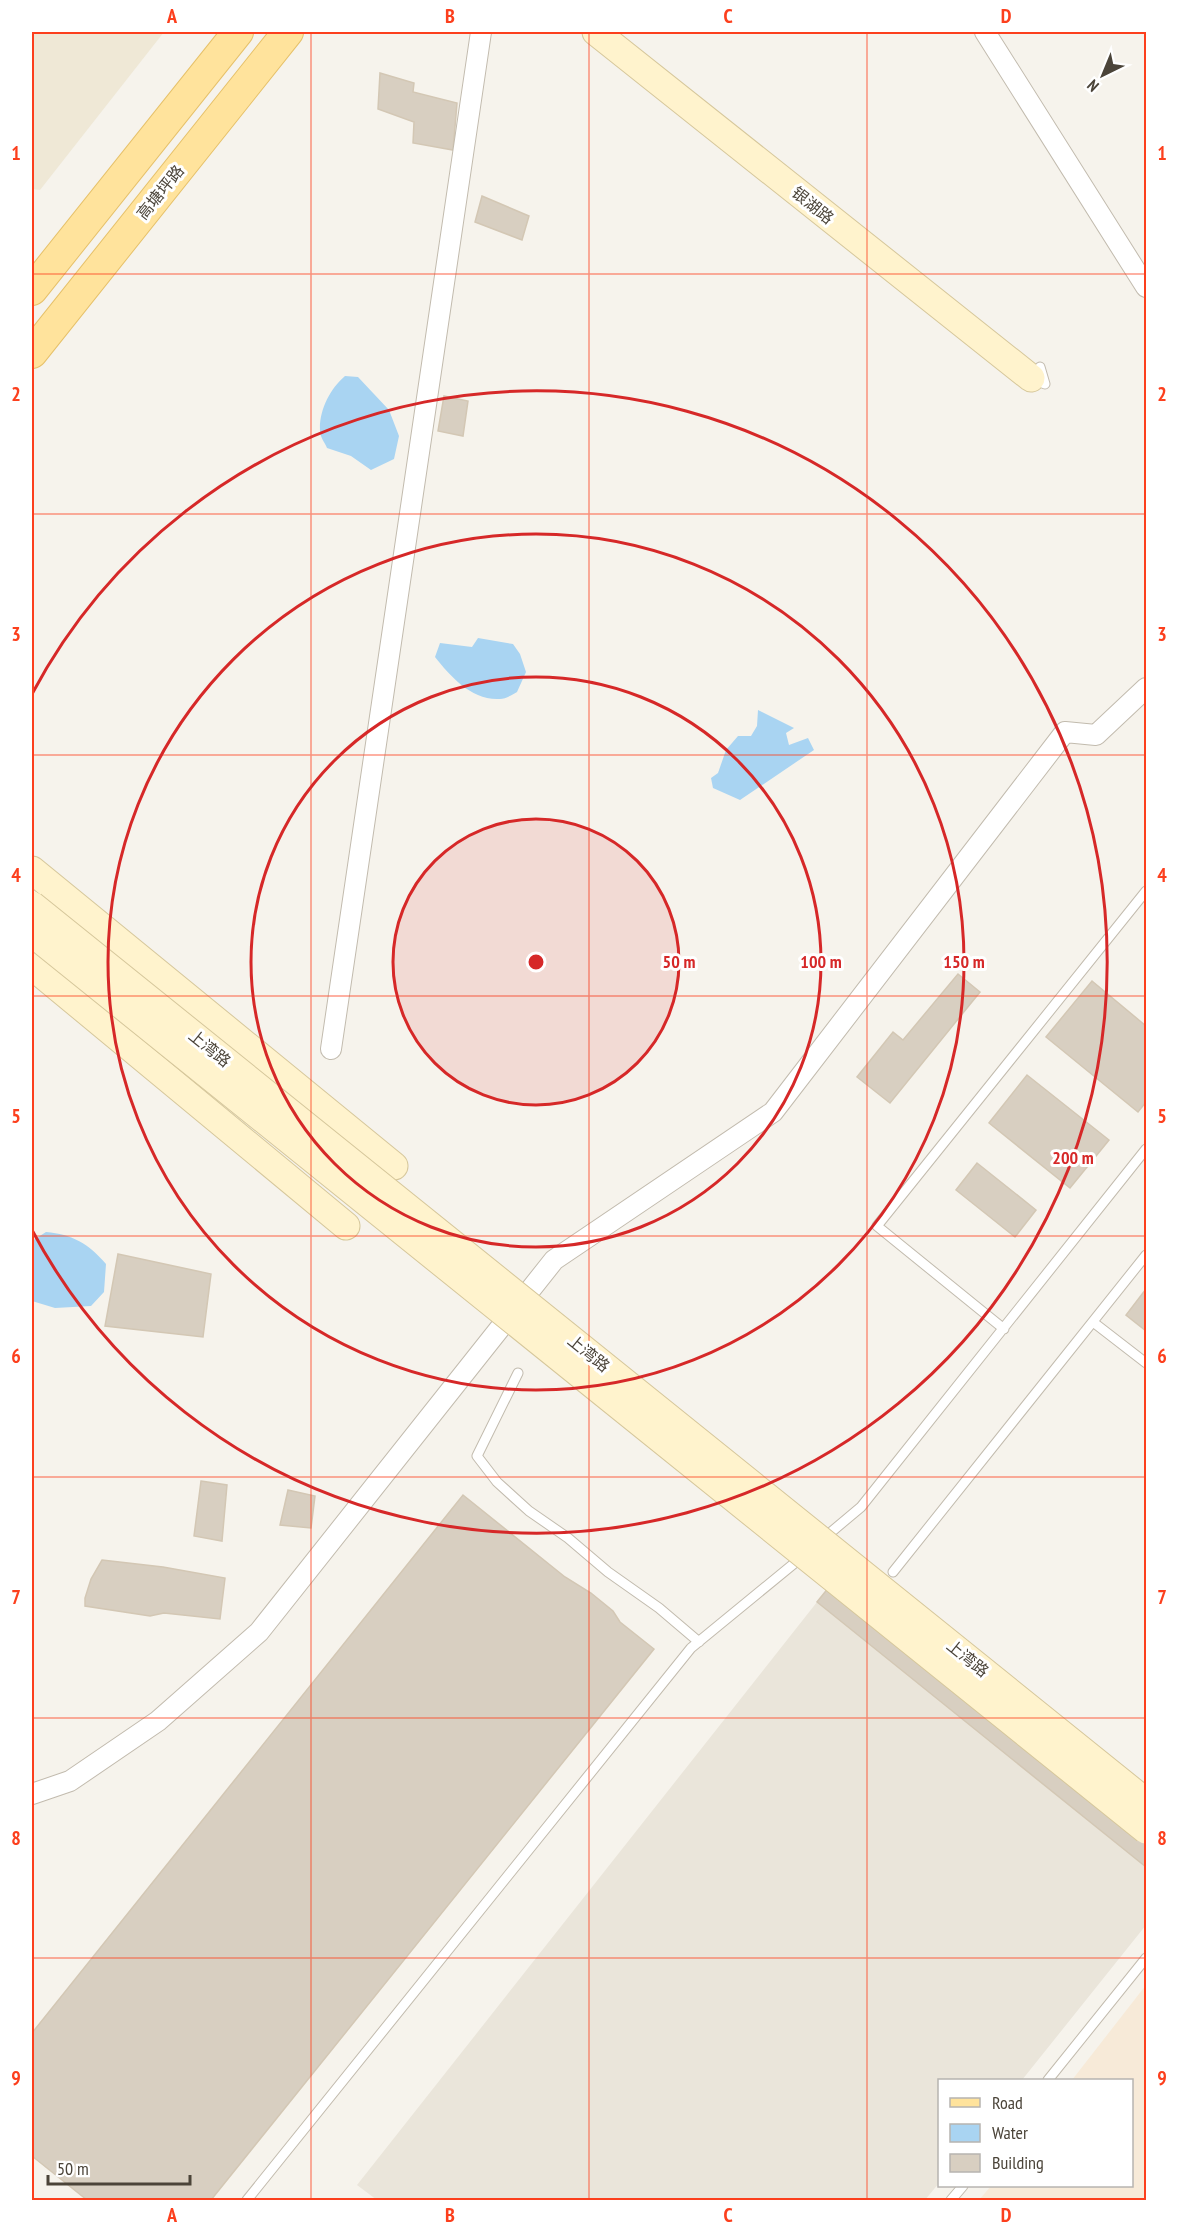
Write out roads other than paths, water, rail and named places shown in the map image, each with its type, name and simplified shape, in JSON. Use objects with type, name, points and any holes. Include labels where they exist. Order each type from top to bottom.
[{"type":"main road","points":[[32,290],[238,32]]},
{"type":"main road","name":"高塘坪路","points":[[32,353],[288,32]]},
{"type":"main road","name":"银湖路","points":[[596,32],[1035,373],[619,32]]},
{"type":"main road","name":"上湾路","points":[[32,870],[393,1176]]},
{"type":"main road","name":"上湾路","points":[[32,904],[1146,1802]]},
{"type":"main road","name":"上湾路","points":[[32,933],[1146,1830]]},
{"type":"main road","points":[[32,966],[350,1224]]},
{"type":"street","points":[[331,1049],[481,32]]},
{"type":"street","points":[[985,32],[1146,287]]},
{"type":"street","points":[[32,1794],[70,1781],[158,1721],[260,1632],[554,1260],[773,1112],[1065,732],[1096,735],[1146,688]]},
{"type":"lane","points":[[1004,1329],[877,1226],[1146,891]]},
{"type":"lane","points":[[247,2200],[691,1648],[861,1508],[1146,1149]]},
{"type":"lane","points":[[382,1194],[393,1176]]},
{"type":"lane","points":[[369,1211],[376,1203]]},
{"type":"lane","points":[[893,1572],[1146,1255]]},
{"type":"lane","points":[[1093,1322],[1146,1363]]},
{"type":"lane","points":[[518,1373],[477,1456],[497,1482],[529,1511],[659,1608],[699,1642]]},
{"type":"lane","points":[[1049,2079],[1146,1958]]},
{"type":"lane","points":[[951,2200],[962,2187]]},
{"type":"water","points":[[345,376],[358,377],[389,410],[399,436],[394,459],[371,470],[351,456],[327,448],[321,435],[321,415],[330,394]]},
{"type":"water","points":[[478,638],[513,644],[520,654],[526,672],[517,692],[509,697],[490,699],[471,692],[455,679],[435,657],[440,643],[472,647]]},
{"type":"water","points":[[758,710],[794,728],[786,733],[789,745],[808,738],[814,750],[740,800],[713,788],[711,778],[718,773],[726,750],[738,736],[751,736],[757,726]]},
{"type":"water","points":[[46,1232],[64,1235],[79,1241],[106,1264],[104,1292],[91,1306],[55,1308],[32,1301],[32,1241]]}]
